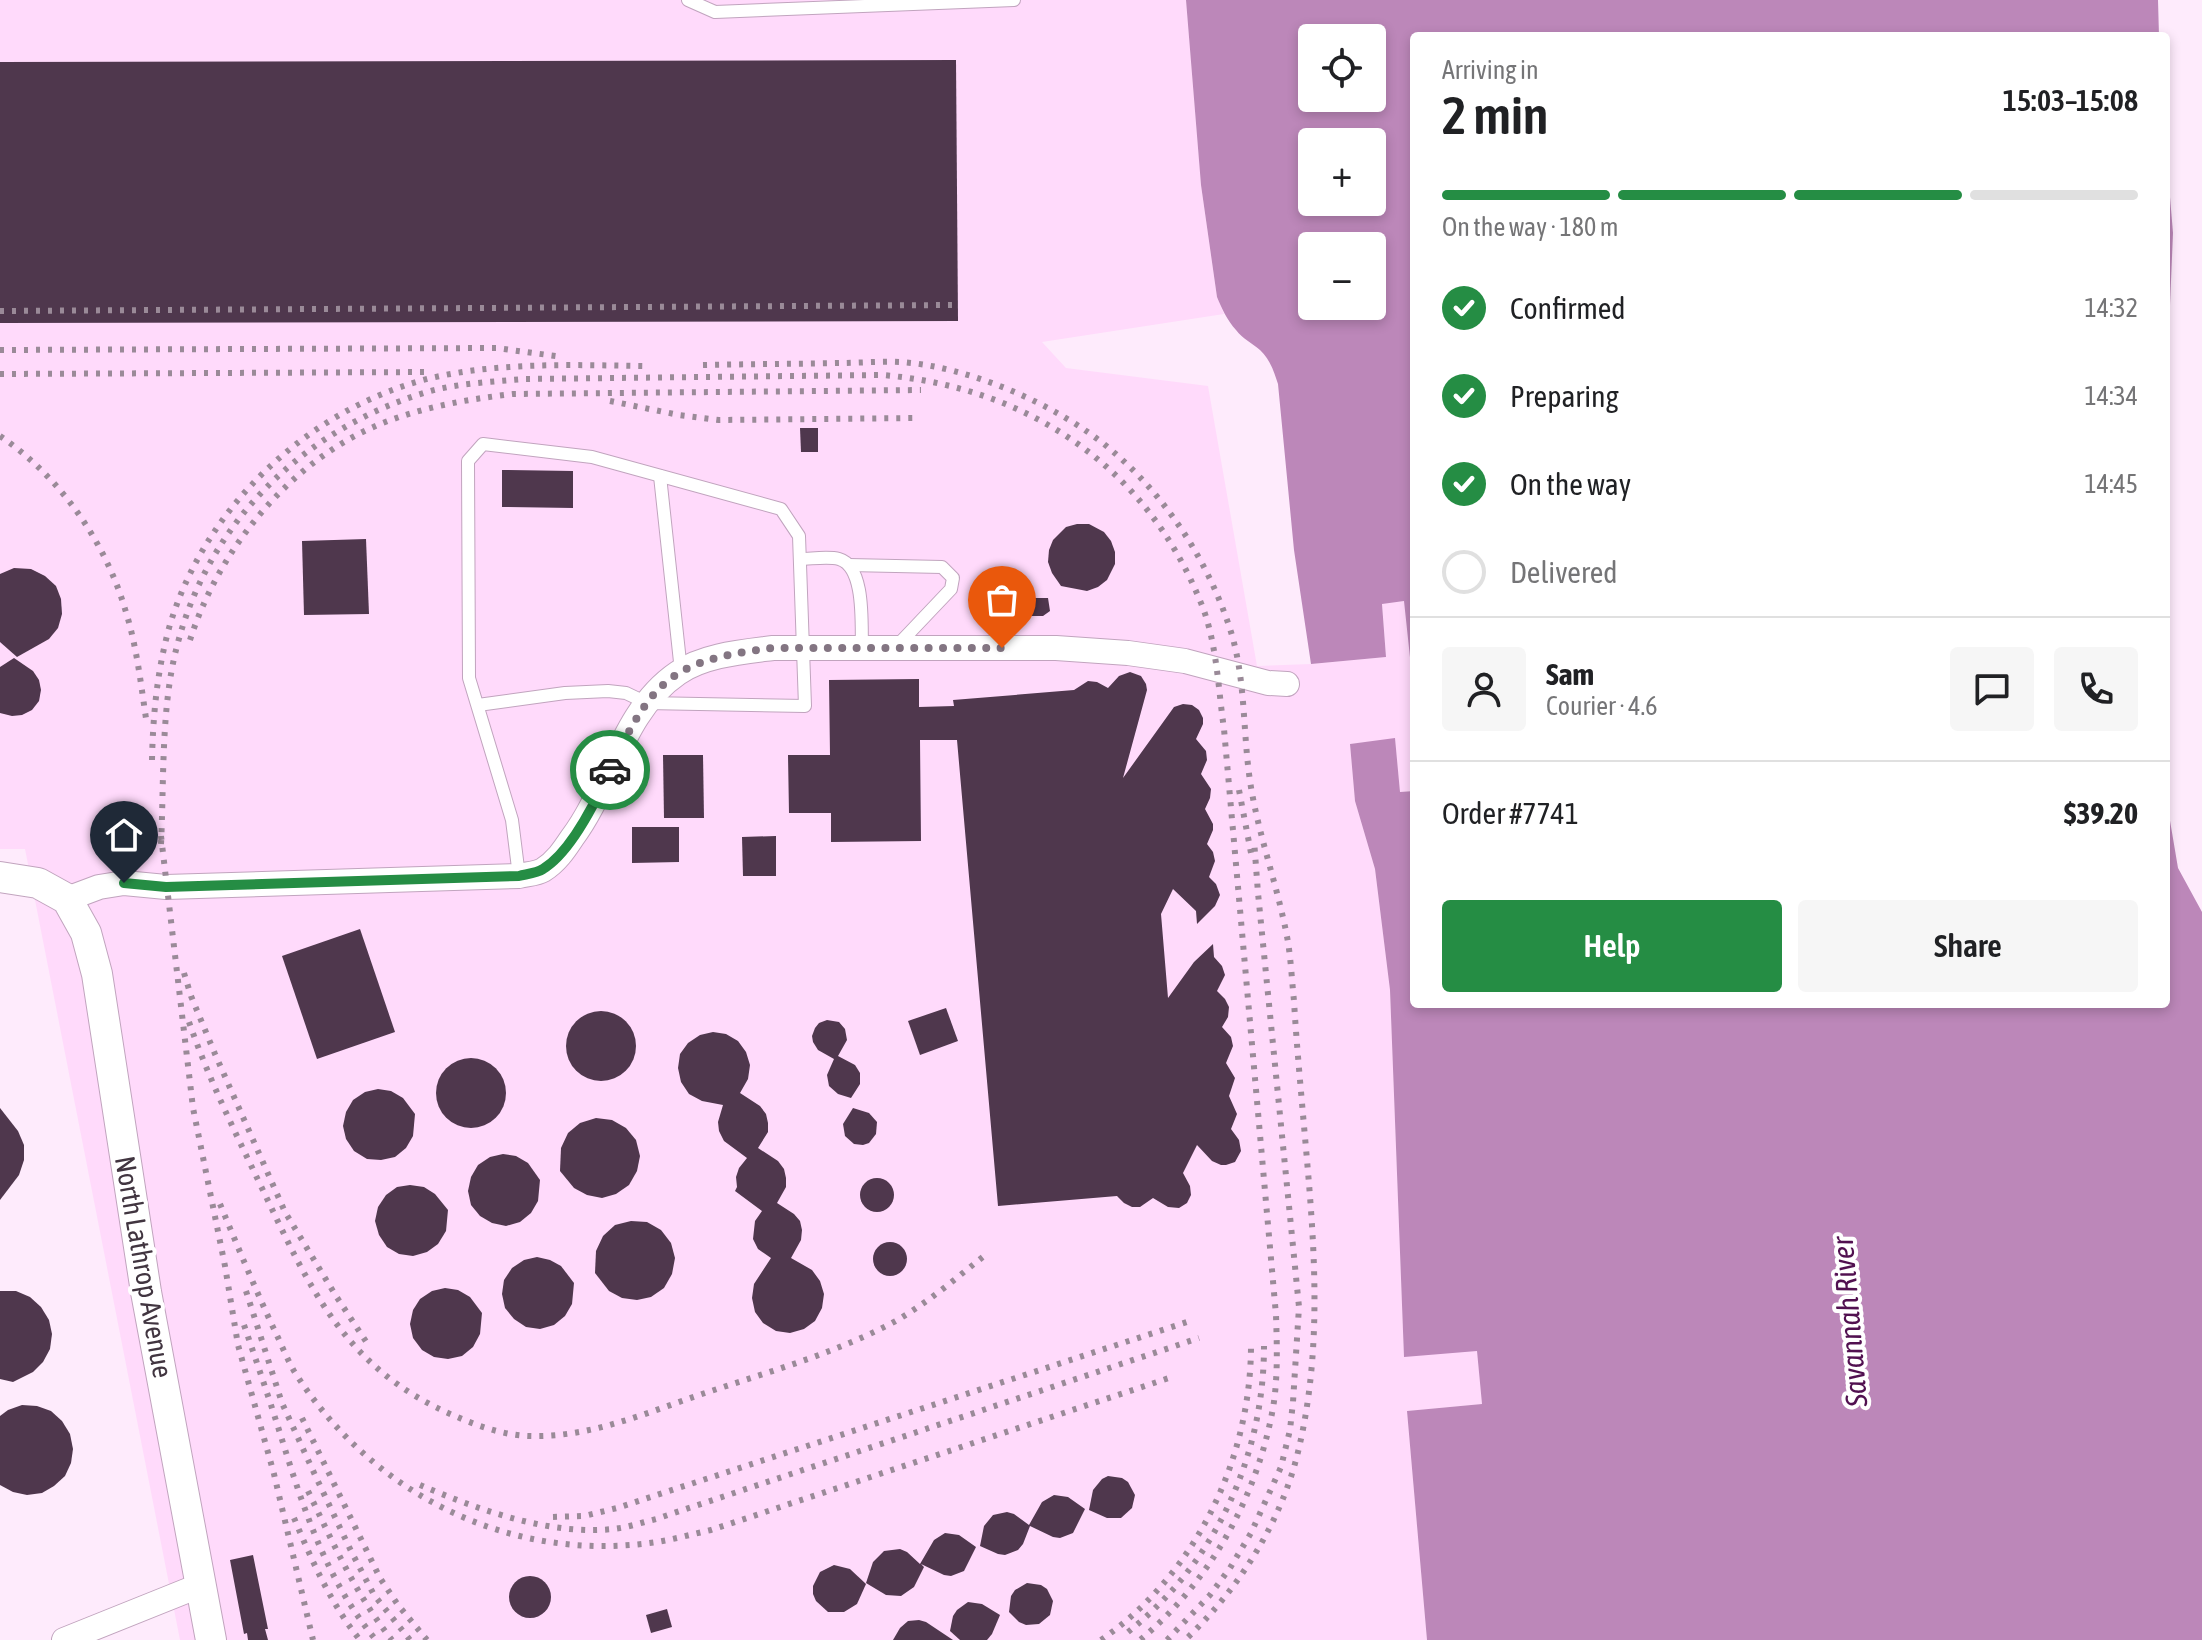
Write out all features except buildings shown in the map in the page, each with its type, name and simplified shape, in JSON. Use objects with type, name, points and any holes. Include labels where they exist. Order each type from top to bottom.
[{"type":"street","points":[[0,877],[38,883],[67,899],[99,887],[124,883],[166,887],[519,876],[541,871],[556,859],[571,840],[599,795],[625,737],[657,689],[681,671],[737,652],[773,648],[1056,648],[1185,661],[1268,683],[1287,684]]},
{"type":"street","name":"North Lathrop Avenue","points":[[67,899],[86,933],[97,974],[146,1292],[211,1640]]},
{"type":"street","points":[[64,1640],[201,1585]]},
{"type":"lane","points":[[688,0],[715,12],[1014,0]]},
{"type":"lane","points":[[478,705],[565,693],[608,691],[626,693],[647,703],[805,706],[799,536],[781,509],[592,457],[483,444],[468,461],[469,678],[512,820],[519,876]]},
{"type":"lane","points":[[660,476],[681,671]]},
{"type":"lane","points":[[800,559],[839,559],[849,565],[856,575],[862,648]]},
{"type":"lane","points":[[849,565],[942,567],[953,578],[951,589],[895,648]]},
{"type":"shaded area","points":[[0,0],[1186,0],[1201,185],[1217,297],[1224,314],[1042,342],[1066,368],[1208,386],[1257,666],[1386,657],[1382,603],[1405,601],[1410,653],[1410,791],[1400,792],[1395,739],[1350,744],[1355,801],[1375,869],[1390,990],[1404,1356],[1477,1350],[1482,1404],[1407,1411],[1427,1640],[180,1640],[25,849],[0,849]]},
{"type":"water","points":[[1186,0],[2158,0],[2159,32],[1410,32],[1410,657],[1404,601],[1382,604],[1386,657],[1311,664],[1294,550],[1278,384],[1266,357],[1242,336],[1225,314],[1217,297],[1201,185]]},
{"type":"water","points":[[2170,197],[2173,233],[2170,305]]},
{"type":"water","name":"Savannah River","points":[[1395,738],[1400,792],[1410,791],[1410,1008],[2170,1008],[2170,821],[2178,868],[2202,912],[2202,1640],[1427,1640],[1407,1411],[1482,1404],[1477,1351],[1404,1357],[1390,990],[1375,869],[1355,801],[1350,744]]},
{"type":"railway","points":[[0,311],[953,305]]},
{"type":"railway","points":[[0,350],[496,348],[563,357]]},
{"type":"railway","points":[[703,365],[900,362],[954,371],[1039,403],[1110,449],[1149,488],[1198,556],[1222,606],[1240,672],[1252,793],[1289,949],[1313,1234],[1314,1321],[1307,1408],[1298,1452],[1281,1504],[1240,1577],[1185,1640]]},
{"type":"railway","points":[[152,760],[161,661],[185,584],[208,542],[235,504],[267,469],[304,438],[386,392],[431,378],[510,367],[643,366]]},
{"type":"railway","points":[[0,374],[428,372]]},
{"type":"railway","points":[[161,844],[165,721],[171,673],[191,604],[211,561],[236,522],[267,487],[301,456],[340,430],[382,408],[439,389],[524,379],[882,375],[935,383],[985,396],[1032,416],[1075,442],[1114,474],[1148,511],[1177,554],[1201,603],[1210,633],[1224,729],[1276,1315],[1273,1408],[1255,1474],[1227,1536],[1209,1565],[1188,1592],[1140,1640]]},
{"type":"railway","points":[[190,640],[220,571],[265,508],[322,457],[388,421],[449,404],[513,394],[921,390]]},
{"type":"railway","points":[[610,401],[719,420],[920,418]]},
{"type":"railway","points":[[0,436],[42,470],[60,490],[105,559],[129,623],[147,725]]},
{"type":"railway","points":[[1239,790],[1251,853]]},
{"type":"railway","points":[[161,836],[193,1108],[238,1345],[274,1474],[313,1640]]},
{"type":"railway","points":[[1167,1640],[1210,1595],[1251,1533],[1281,1467],[1290,1430],[1299,1307],[1254,840]]},
{"type":"railway","points":[[184,973],[215,1054],[285,1212],[367,1343]]},
{"type":"railway","points":[[189,1022],[204,1063],[277,1219],[333,1320],[384,1374],[416,1397],[474,1424],[516,1435],[559,1435],[643,1415],[847,1344],[904,1316],[984,1256]]},
{"type":"railway","points":[[220,1204],[294,1371],[326,1415],[363,1453],[405,1485],[450,1511],[499,1530],[550,1542],[603,1546],[657,1542],[711,1530],[1175,1376]]},
{"type":"railway","points":[[246,1291],[282,1403],[315,1475],[374,1595],[410,1640]]},
{"type":"railway","points":[[553,1517],[584,1516],[617,1508],[1190,1321]]},
{"type":"railway","points":[[244,1325],[317,1540],[343,1592],[376,1640]]},
{"type":"railway","points":[[420,1485],[518,1520],[570,1529],[624,1527],[1199,1338]]},
{"type":"railway","points":[[1128,1632],[1186,1574],[1229,1505],[1255,1428],[1262,1387],[1264,1346]]},
{"type":"railway","points":[[1101,1640],[1164,1583],[1190,1549],[1211,1512],[1228,1473],[1240,1432],[1248,1390],[1251,1348]]},
{"type":"railway","points":[[302,1418],[380,1578],[427,1640]]},
{"type":"railway","points":[[308,1491],[356,1587],[392,1640]]},
{"type":"railway","points":[[294,1518],[331,1597],[360,1640]]},
{"type":"way so far","points":[[610,770],[625,737],[657,689],[681,671],[707,660],[737,652],[773,648],[1002,648]]},
{"type":"route","points":[[124,883],[166,887],[519,876],[541,871],[556,859],[578,830],[610,770]]}]
